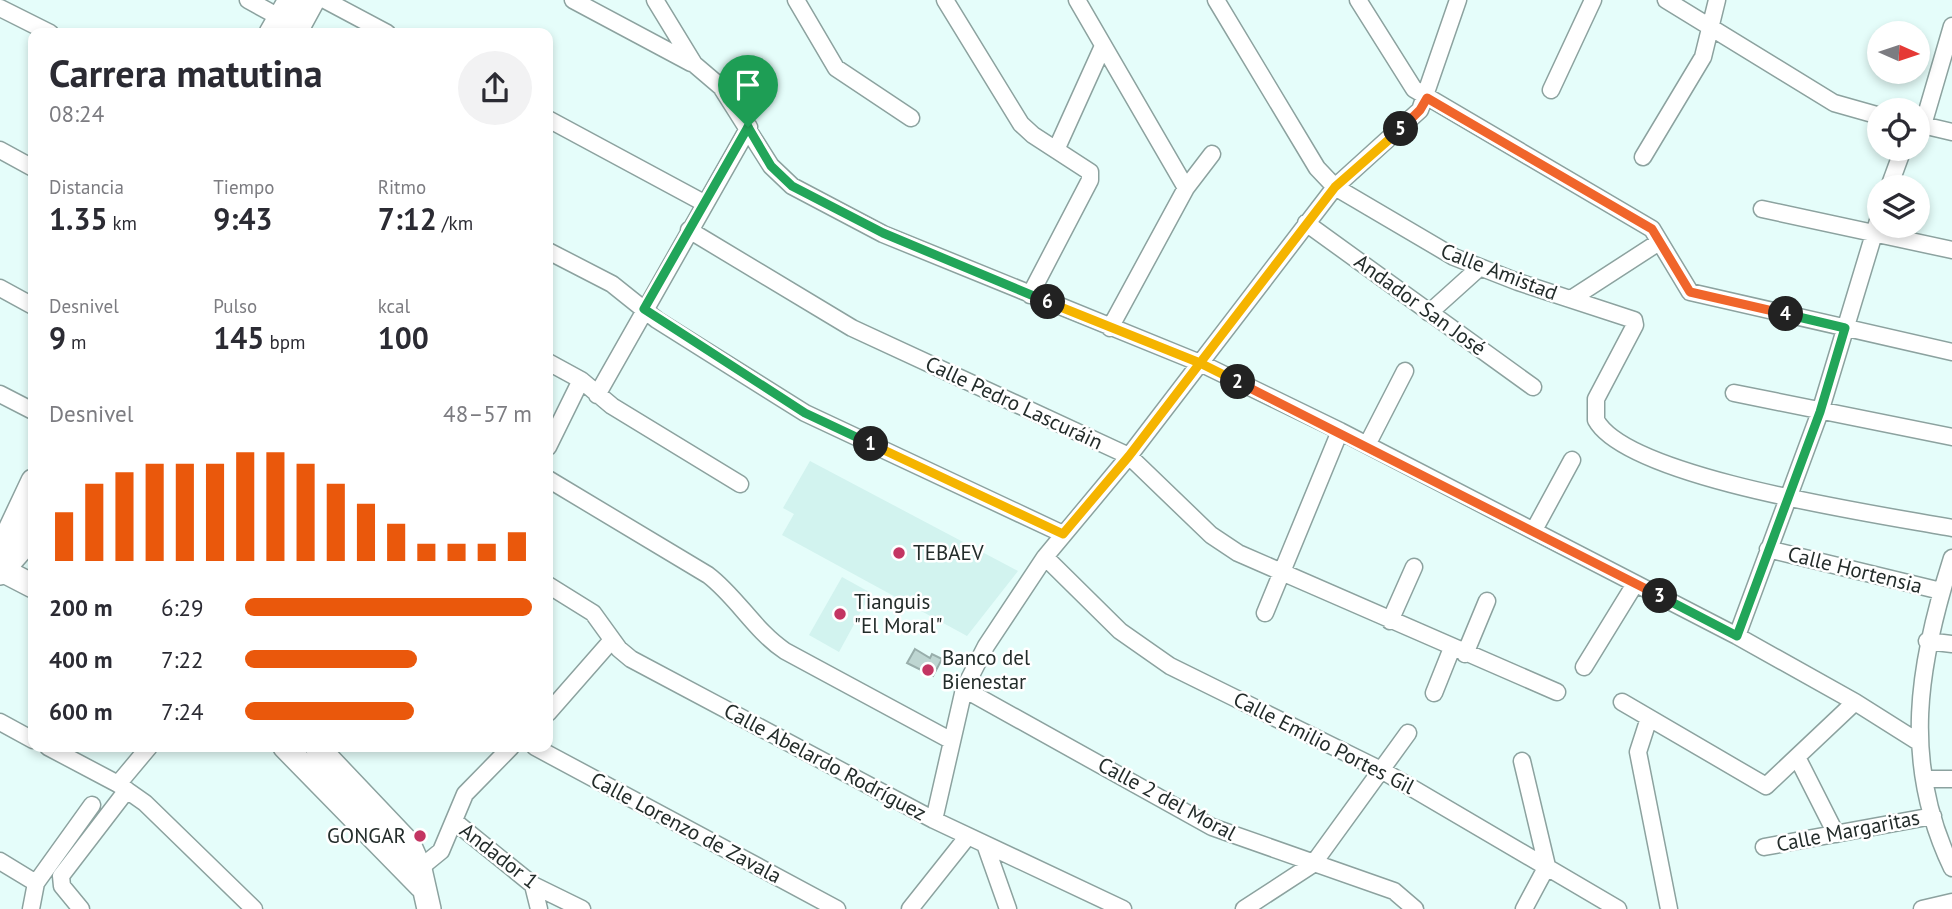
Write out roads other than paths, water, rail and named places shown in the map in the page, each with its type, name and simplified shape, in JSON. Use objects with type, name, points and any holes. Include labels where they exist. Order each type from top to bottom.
[{"type":"main road","points":[[284,21],[313,0]]},
{"type":"main road","points":[[8,555],[28,496]]},
{"type":"main road","points":[[8,555],[28,532]]},
{"type":"main road","points":[[8,555],[28,580]]},
{"type":"main road","points":[[290,752],[421,885]]},
{"type":"main road","points":[[322,752],[410,844],[421,885]]},
{"type":"street","points":[[248,0],[284,21]]},
{"type":"street","points":[[325,0],[378,28]]},
{"type":"street","points":[[573,0],[694,64],[721,87],[771,166],[792,186],[883,233],[1200,363],[1367,445],[1737,636],[1855,702],[1920,743]]},
{"type":"street","points":[[655,0],[694,64]]},
{"type":"street","points":[[796,0],[836,68],[911,118]]},
{"type":"street","points":[[945,0],[1021,124],[1090,172],[1090,180],[1030,295]]},
{"type":"street","points":[[1077,0],[1186,188]]},
{"type":"street","name":"Calle Amistad","points":[[1216,0],[1317,168],[1335,187],[1427,244],[1479,268],[1634,320],[1634,325],[1596,399],[1596,420],[1608,435],[1672,467],[1788,496]]},
{"type":"street","points":[[1358,0],[1408,82],[1427,98],[1652,229],[1690,292],[1952,352]]},
{"type":"street","points":[[934,820],[950,740],[964,689],[986,646],[1045,557],[1129,456],[1335,187],[1412,120],[1427,98],[1458,0]]},
{"type":"street","points":[[1550,90],[1593,0]]},
{"type":"street","points":[[1666,0],[1834,103],[1867,112]]},
{"type":"street","points":[[1643,157],[1703,57],[1717,0]]},
{"type":"street","points":[[0,8],[40,28]]},
{"type":"street","points":[[1929,98],[1952,26]]},
{"type":"street","points":[[1056,150],[1103,46]]},
{"type":"street","points":[[553,123],[704,204]]},
{"type":"street","points":[[597,395],[748,127]]},
{"type":"street","points":[[1930,127],[1952,132]]},
{"type":"street","points":[[0,150],[28,165]]},
{"type":"street","points":[[1110,328],[1186,188],[1212,154]]},
{"type":"street","points":[[1762,209],[1867,232]]},
{"type":"street","name":"Andador San José","points":[[1306,223],[1533,387]]},
{"type":"street","name":"Calle Pedro Lascuráin","points":[[689,230],[852,328],[1129,456],[1223,544],[1390,621],[1557,692]]},
{"type":"street","points":[[1737,636],[1820,412],[1872,238]]},
{"type":"street","points":[[1896,238],[1952,250]]},
{"type":"street","points":[[1571,299],[1659,242]]},
{"type":"street","points":[[553,254],[612,284],[644,309],[805,413],[1063,534]]},
{"type":"street","points":[[1429,313],[1479,268]]},
{"type":"street","points":[[0,288],[28,303]]},
{"type":"street","points":[[553,365],[581,380],[597,395],[740,484]]},
{"type":"street","points":[[1367,445],[1405,371]]},
{"type":"street","points":[[553,437],[581,380]]},
{"type":"street","points":[[1734,393],[1952,437]]},
{"type":"street","points":[[0,394],[28,408]]},
{"type":"street","points":[[1265,612],[1340,432]]},
{"type":"street","points":[[1534,530],[1572,460]]},
{"type":"street","points":[[553,482],[708,575],[730,595],[767,639],[950,740]]},
{"type":"street","points":[[1788,496],[1952,528]]},
{"type":"street","name":"Calle Hortensia","points":[[1768,549],[1941,591]]},
{"type":"street","name":"Calle Emilio Portes Gil","points":[[1045,557],[1120,631],[1170,666],[1383,771],[1618,909]]},
{"type":"street","points":[[1952,558],[1927,641],[1920,683],[1920,743],[1925,779],[1933,816],[1952,868]]},
{"type":"street","points":[[1390,621],[1414,567]]},
{"type":"street","points":[[1584,667],[1635,584]]},
{"type":"street","name":"Calle Abelardo Rodríguez","points":[[553,589],[593,613],[612,640],[631,659],[934,820],[1123,909]]},
{"type":"street","points":[[1434,693],[1487,601]]},
{"type":"street","points":[[553,703],[612,640]]},
{"type":"street","points":[[1927,641],[1952,644]]},
{"type":"street","name":"Calle 2 del Moral","points":[[964,689],[1212,827],[1394,891],[1415,909]]},
{"type":"street","points":[[1622,702],[1766,786],[1855,702]]},
{"type":"street","points":[[1649,718],[1638,752],[1669,909]]},
{"type":"street","points":[[0,722],[28,737]]},
{"type":"street","points":[[1244,909],[1313,864],[1408,733]]},
{"type":"street","points":[[57,752],[122,787],[154,811],[254,909]]},
{"type":"street","points":[[81,909],[60,881],[99,827],[146,752]]},
{"type":"street","points":[[421,885],[441,851],[465,794],[501,752]]},
{"type":"street","name":"Calle Lorenzo de Zavala","points":[[544,752],[837,909]]},
{"type":"street","points":[[1797,759],[1836,834]]},
{"type":"street","points":[[1522,761],[1547,866],[1524,909]]},
{"type":"street","points":[[1925,779],[1952,779]]},
{"type":"street","points":[[31,909],[36,883],[92,805]]},
{"type":"street","name":"Calle Margaritas","points":[[1764,847],[1933,816]]},
{"type":"street","name":"Andador 1","points":[[454,821],[533,885],[582,909]]},
{"type":"street","points":[[78,824],[99,827]]},
{"type":"street","points":[[909,909],[968,836]]},
{"type":"street","points":[[985,844],[1009,909]]},
{"type":"street","points":[[0,861],[36,883]]},
{"type":"street","points":[[533,885],[539,909]]},
{"type":"street","points":[[1922,909],[1952,902]]},
{"type":"place","name":"TEBAEV","points":[[899,553]]},
{"type":"place","name":"Tianguis \"El Moral\"","points":[[840,614]]},
{"type":"place","name":"Banco del Bienestar","points":[[928,670]]},
{"type":"place","name":"GONGAR","points":[[420,836]]}]
